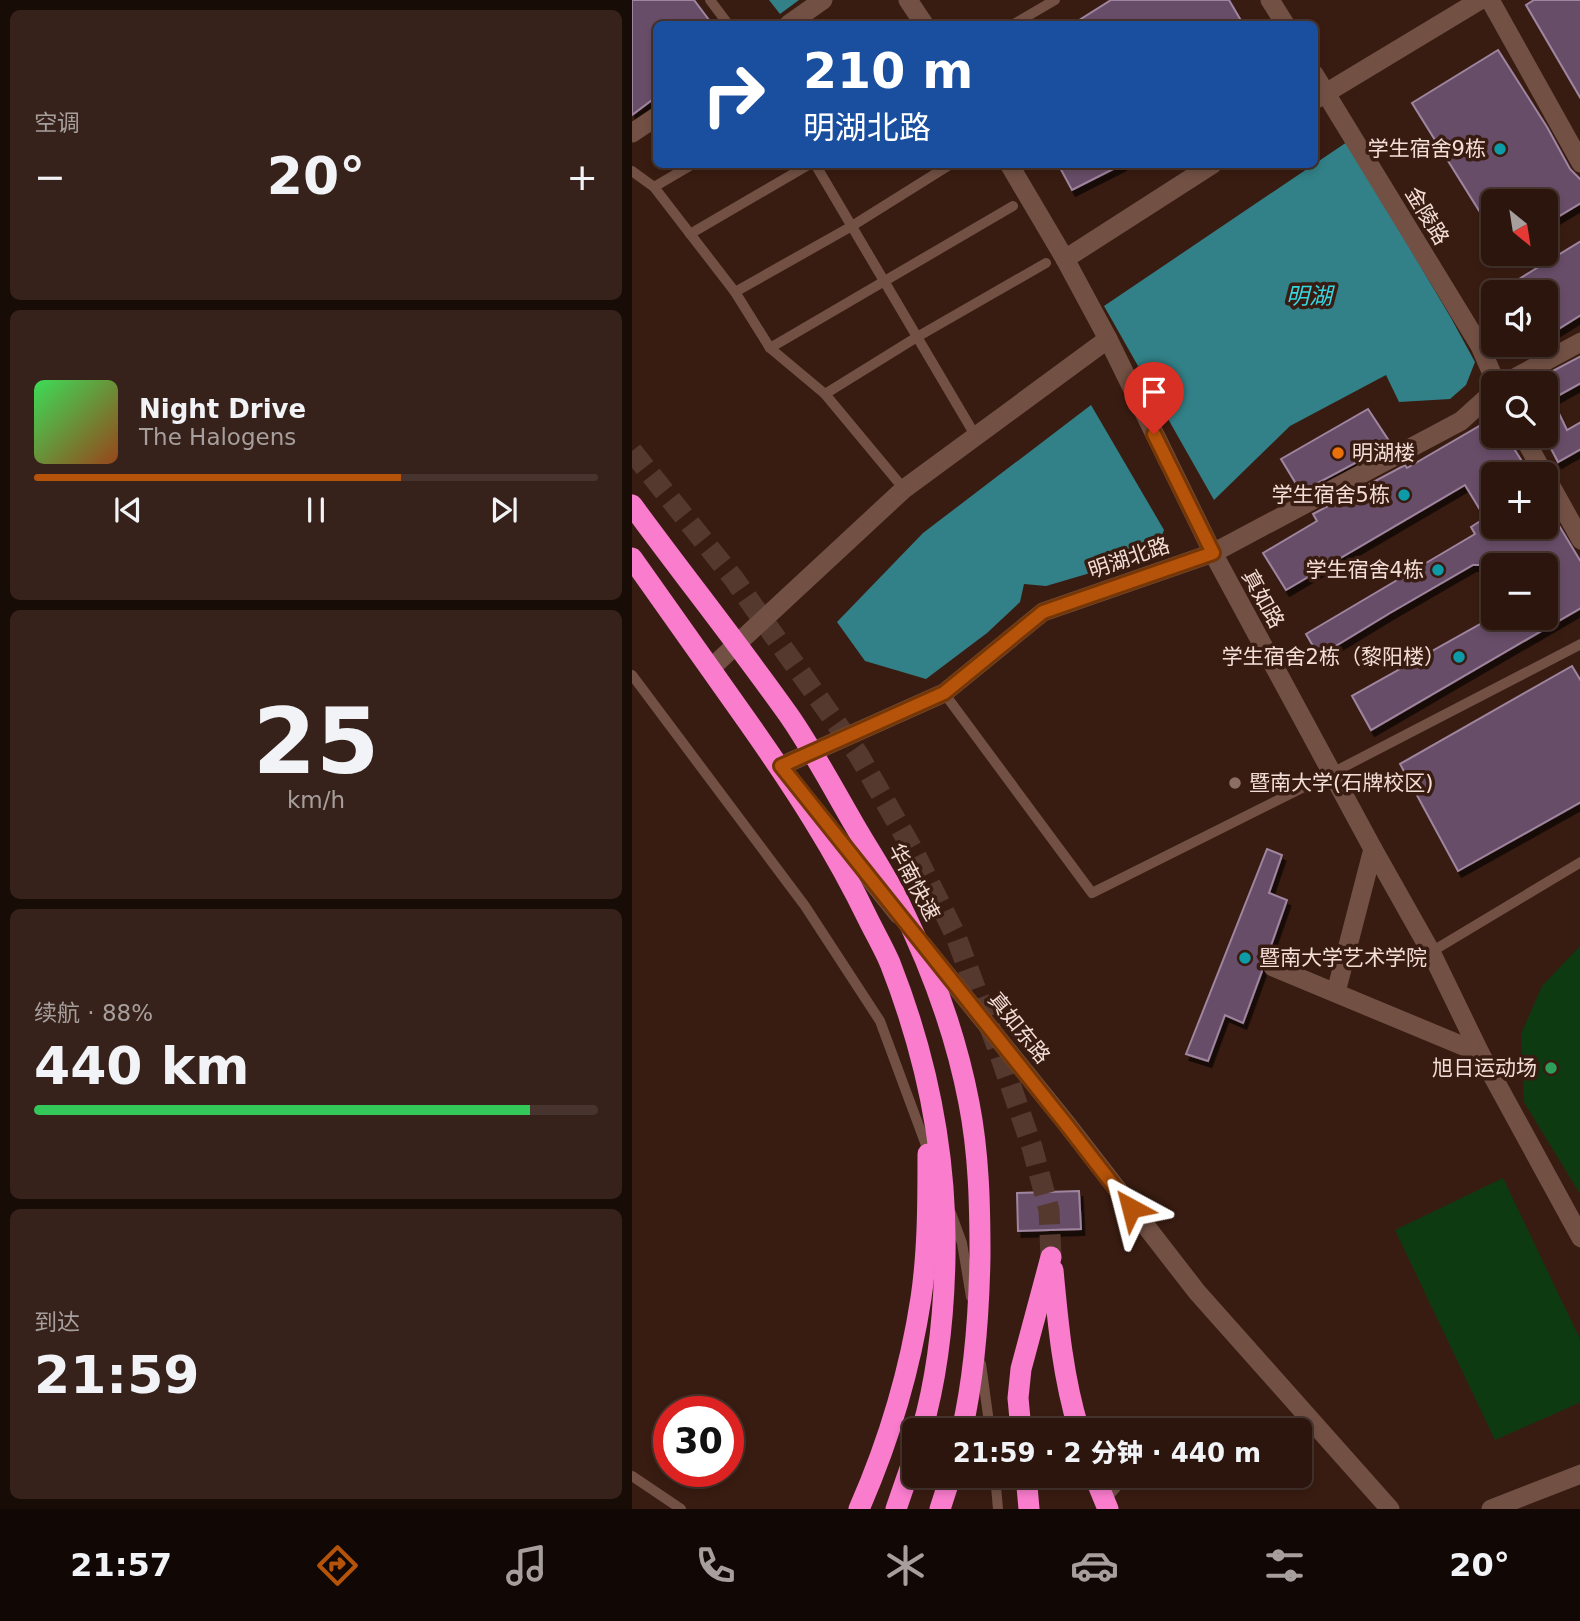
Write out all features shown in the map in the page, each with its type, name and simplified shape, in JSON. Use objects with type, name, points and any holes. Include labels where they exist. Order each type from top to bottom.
[{"type":"highway","name":"华南快速","points":[[632,505],[791,719],[899,902],[936,989],[956,1048],[969,1103],[978,1187],[980,1242],[977,1319],[973,1366],[964,1418]]},
{"type":"highway","points":[[632,560],[788,779],[838,860],[889,961],[906,1009],[935,1121],[946,1228],[939,1347],[925,1418]]},
{"type":"highway","points":[[859,1509],[897,1405],[921,1299],[927,1222],[929,1092]]},
{"type":"highway","points":[[1020,1418],[1018,1398],[1021,1369],[1051,1257],[1060,1349],[1076,1418]]},
{"type":"highway","points":[[896,1509],[903,1488]]},
{"type":"highway","points":[[940,1509],[947,1488]]},
{"type":"highway","points":[[1027,1488],[1029,1509]]},
{"type":"highway","points":[[1099,1488],[1108,1509]]},
{"type":"street","points":[[793,21],[823,0]]},
{"type":"street","points":[[908,0],[922,21]]},
{"type":"street","points":[[1270,0],[1283,21]]},
{"type":"street","points":[[1320,96],[1480,0]]},
{"type":"street","points":[[1490,0],[1580,163]]},
{"type":"street","name":"金陵路","points":[[1320,96],[1480,346],[1491,371]]},
{"type":"street","points":[[632,133],[653,119]]},
{"type":"street","name":"真如路","points":[[1011,168],[1108,339],[1213,553],[1431,952],[1480,1053],[1580,1238]]},
{"type":"street","points":[[1065,259],[1207,168]]},
{"type":"street","points":[[710,669],[904,489],[1108,339]]},
{"type":"street","points":[[1527,371],[1580,342]]},
{"type":"street","name":"明湖北路","points":[[781,766],[944,693],[1043,612],[1213,553],[1461,421],[1481,403]]},
{"type":"street","points":[[1558,500],[1580,540]]},
{"type":"street","name":"真如东路","points":[[632,560],[781,766],[1197,1292],[1390,1509]]},
{"type":"street","points":[[1336,992],[1373,849]]},
{"type":"street","points":[[1273,967],[1480,1053]]},
{"type":"street","points":[[1491,1509],[1580,1474]]},
{"type":"lane","points":[[710,0],[726,21]]},
{"type":"lane","points":[[1019,21],[1055,0]]},
{"type":"lane","points":[[654,187],[686,168]]},
{"type":"lane","points":[[690,234],[805,168]]},
{"type":"lane","points":[[815,168],[975,435]]},
{"type":"lane","points":[[735,292],[945,168]]},
{"type":"lane","points":[[632,171],[654,187],[735,292],[770,348],[825,394],[904,489]]},
{"type":"lane","points":[[770,348],[1013,206]]},
{"type":"lane","points":[[825,394],[917,337],[1046,263]]},
{"type":"lane","points":[[944,693],[1092,893],[1580,645]]},
{"type":"lane","points":[[632,675],[805,906],[880,1021],[962,1243],[988,1418]]},
{"type":"lane","points":[[1431,952],[1580,862]]},
{"type":"lane","points":[[632,1476],[681,1509]]},
{"type":"lane","points":[[996,1488],[998,1509]]},
{"type":"lane","points":[[1098,1509],[1116,1488]]},
{"type":"green space","name":"旭日运动场","points":[[1580,946],[1580,1194],[1524,1102],[1521,1034],[1542,986]]},
{"type":"green space","points":[[1503,1178],[1580,1339],[1581,1402],[1495,1440],[1395,1230]]},
{"type":"water","points":[[769,0],[799,0],[780,14]]},
{"type":"water","name":"明湖","points":[[1347,142],[1475,362],[1466,385],[1450,399],[1399,402],[1386,375],[1290,426],[1214,500],[1104,306],[1308,168],[1318,168],[1318,162]]},
{"type":"water","points":[[1091,405],[1164,530],[1160,541],[1148,556],[1046,586],[1024,584],[1020,602],[987,633],[926,679],[865,661],[837,622],[923,533]]},
{"type":"building","points":[[632,0],[694,0],[710,21],[653,21],[653,99],[632,115]]},
{"type":"building","points":[[1111,0],[1229,0],[1241,21],[1078,21]]},
{"type":"building","points":[[1534,0],[1581,0],[1581,99],[1526,5]]},
{"type":"building","name":"学生宿舍9栋","points":[[1498,50],[1570,169],[1581,180],[1581,203],[1558,217],[1558,189],[1481,189],[1481,214],[1412,103]]},
{"type":"building","points":[[1060,168],[1115,168],[1072,190]]},
{"type":"building","points":[[1581,241],[1581,315],[1558,329],[1558,280],[1519,279],[1540,266],[1558,266],[1558,255]]},
{"type":"building","points":[[1581,356],[1581,383],[1558,396],[1558,371],[1553,371]]},
{"type":"building","name":"明湖楼","points":[[1368,409],[1391,444],[1301,492],[1281,459]]},
{"type":"building","points":[[1558,411],[1567,430],[1581,422],[1581,449],[1558,462],[1551,448],[1558,448]]},
{"type":"building","points":[[1481,425],[1481,448],[1514,448],[1522,462],[1481,462],[1481,511],[1465,485],[1286,590],[1263,553],[1317,521],[1313,514],[1405,465],[1407,468]]},
{"type":"building","points":[[1481,521],[1481,539],[1558,539],[1558,524],[1581,562],[1581,608],[1558,621],[1558,553],[1481,553],[1481,565],[1473,565],[1319,656],[1306,634],[1475,534],[1471,527]]},
{"type":"building","points":[[1481,624],[1481,630],[1543,630],[1371,730],[1352,696]]},
{"type":"building","points":[[1572,666],[1581,681],[1581,802],[1458,871],[1400,764]]},
{"type":"building","name":"暨南大学艺术学院","points":[[1267,849],[1282,855],[1269,893],[1287,900],[1267,957],[1262,963],[1262,971],[1243,1023],[1225,1015],[1208,1061],[1186,1054]]},
{"type":"building","points":[[1079,1191],[1081,1229],[1018,1231],[1017,1193]]},
{"type":"tunnel","points":[[632,451],[734,579],[858,754],[914,852],[955,934],[1032,1147],[1049,1210],[1051,1257]]},
{"type":"place","name":"学生宿舍9栋","points":[[1500,149]]},
{"type":"place","name":"明湖楼","points":[[1338,453]]},
{"type":"place","name":"学生宿舍5栋","points":[[1404,495]]},
{"type":"place","name":"学生宿舍4栋","points":[[1438,570]]},
{"type":"place","name":"学生宿舍2栋（黎阳楼）","points":[[1459,657]]},
{"type":"place","name":"暨南大学(石牌校区)","points":[[1235,783]]},
{"type":"place","name":"暨南大学艺术学院","points":[[1245,958]]},
{"type":"place","name":"旭日运动场","points":[[1551,1068]]},
{"type":"route","points":[[1131,1208],[781,766],[944,693],[1043,612],[1213,553],[1154,434]]}]
